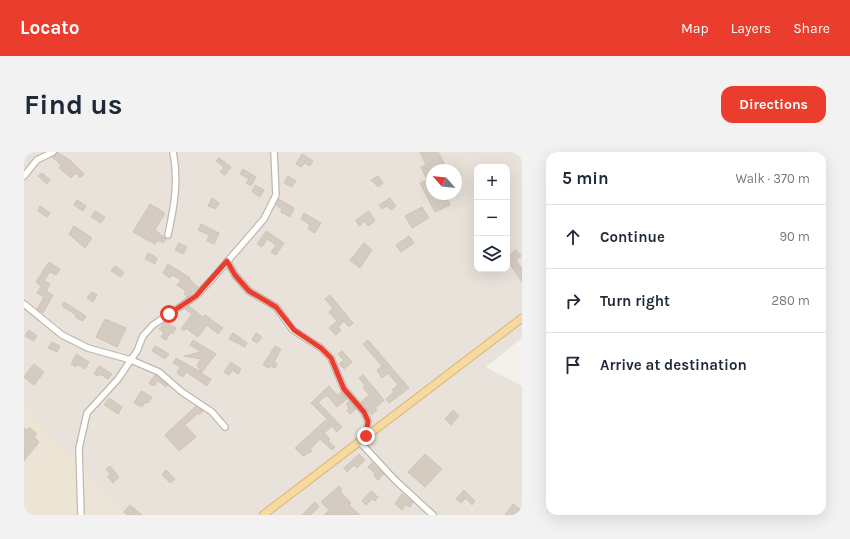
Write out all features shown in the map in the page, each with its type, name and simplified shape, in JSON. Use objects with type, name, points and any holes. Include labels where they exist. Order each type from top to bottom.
[{"type":"main road","points":[[263,515],[522,318]]},
{"type":"street","points":[[24,176],[37,160],[51,155],[53,152]]},
{"type":"street","points":[[168,235],[176,202],[176,167],[173,152]]},
{"type":"street","points":[[81,515],[79,448],[87,413],[118,379],[131,360],[143,336],[152,325],[196,296],[264,219],[276,195],[274,152]]},
{"type":"street","points":[[227,261],[235,275],[249,291],[276,307],[294,330],[321,348],[331,358],[344,389],[364,412],[368,421],[366,436]]},
{"type":"street","points":[[24,304],[62,335],[88,348],[131,360],[163,374],[182,392],[212,412],[225,427]]},
{"type":"street","points":[[360,441],[395,480],[433,515]]},
{"type":"shaded area","points":[[24,152],[522,152],[522,338],[486,367],[522,386],[522,515],[24,515]]},
{"type":"shaded area","points":[[24,406],[125,515],[24,515]]},
{"type":"building","points":[[57,152],[71,161],[84,174],[80,178],[76,173],[71,178],[59,168],[61,165],[52,157]]},
{"type":"building","points":[[420,152],[438,152],[444,164],[426,164]]},
{"type":"building","points":[[302,154],[313,161],[310,166],[305,163],[301,167],[296,164]]},
{"type":"building","points":[[219,158],[231,167],[225,175],[220,172],[224,167],[216,161]]},
{"type":"building","points":[[426,165],[426,178],[421,167]]},
{"type":"building","points":[[243,169],[256,177],[251,186],[246,183],[249,179],[240,174]]},
{"type":"building","points":[[42,173],[50,180],[47,184],[38,176]]},
{"type":"building","points":[[288,176],[296,181],[292,187],[284,183]]},
{"type":"building","points":[[378,176],[383,183],[378,187],[371,180]]},
{"type":"building","points":[[426,180],[426,195],[420,183]]},
{"type":"building","points":[[255,185],[264,190],[260,197],[252,192]]},
{"type":"building","points":[[212,198],[219,203],[216,209],[208,206]]},
{"type":"building","points":[[390,198],[396,206],[391,210],[387,206],[382,209],[379,205]]},
{"type":"building","points":[[279,199],[294,208],[290,217],[281,212],[282,209],[276,205]]},
{"type":"building","points":[[77,200],[86,206],[83,211],[74,205]]},
{"type":"building","points":[[429,200],[448,200],[450,205],[435,212]]},
{"type":"building","points":[[150,204],[165,213],[155,230],[166,239],[163,243],[158,240],[155,244],[133,232]]},
{"type":"building","points":[[40,206],[50,213],[47,217],[38,211]]},
{"type":"building","points":[[422,207],[429,218],[412,228],[405,216]]},
{"type":"building","points":[[95,211],[105,217],[101,223],[91,217]]},
{"type":"building","points":[[369,211],[375,221],[368,226],[365,221],[359,226],[356,220]]},
{"type":"building","points":[[304,213],[321,223],[315,233],[308,229],[310,225],[301,219]]},
{"type":"building","points":[[201,224],[219,233],[214,244],[207,241],[209,235],[198,230]]},
{"type":"building","points":[[74,226],[92,238],[85,248],[69,234]]},
{"type":"building","points":[[266,231],[284,243],[276,255],[271,252],[276,245],[267,239],[262,247],[257,244]]},
{"type":"building","points":[[409,236],[414,243],[401,252],[396,245]]},
{"type":"building","points":[[179,243],[187,247],[183,254],[175,250]]},
{"type":"building","points":[[364,243],[372,250],[360,268],[350,260]]},
{"type":"building","points":[[516,250],[521,256],[516,260],[522,269],[522,282],[510,264],[510,255]]},
{"type":"building","points":[[148,253],[157,258],[155,264],[145,259]]},
{"type":"building","points":[[49,262],[60,269],[56,275],[50,272],[44,281],[50,284],[46,291],[53,295],[43,313],[37,309],[44,297],[37,293],[41,286],[36,282]]},
{"type":"building","points":[[168,264],[190,278],[189,279],[198,287],[187,297],[184,294],[186,291],[177,285],[181,280],[172,275],[170,278],[163,273]]},
{"type":"building","points":[[115,266],[124,272],[121,277],[111,271]]},
{"type":"building","points":[[92,292],[97,295],[93,302],[87,298]]},
{"type":"building","points":[[330,295],[353,323],[349,327],[344,321],[338,327],[341,330],[336,335],[329,328],[337,321],[329,312],[333,308],[325,299]]},
{"type":"building","points":[[64,302],[86,316],[83,321],[75,317],[76,315],[62,306]]},
{"type":"building","points":[[189,306],[203,317],[205,315],[223,328],[218,334],[207,325],[198,337],[186,328],[184,331],[181,329],[192,314],[185,309]]},
{"type":"building","points":[[105,319],[126,328],[117,347],[96,337]]},
{"type":"building","points":[[165,322],[176,328],[173,334],[171,332],[166,340],[161,337],[164,332],[159,329]]},
{"type":"building","points":[[29,330],[37,336],[34,341],[25,336]]},
{"type":"building","points":[[233,333],[247,343],[245,347],[229,339]]},
{"type":"building","points":[[256,333],[262,337],[257,343],[252,340]]},
{"type":"building","points":[[193,340],[216,354],[201,373],[211,379],[207,386],[186,372],[183,377],[177,373],[180,367],[173,363],[176,358],[201,372],[197,365],[201,359],[184,356],[201,352],[190,345]]},
{"type":"building","points":[[368,340],[409,388],[389,403],[386,399],[394,392],[392,390],[398,385],[388,373],[382,378],[377,370],[382,366],[363,344]]},
{"type":"building","points":[[52,342],[60,346],[57,352],[48,348]]},
{"type":"building","points":[[155,346],[169,354],[165,359],[152,351]]},
{"type":"building","points":[[275,346],[281,349],[274,362],[277,364],[275,368],[271,366],[268,368],[263,365]]},
{"type":"building","points":[[342,351],[352,362],[344,369],[339,364],[344,360],[338,354]]},
{"type":"building","points":[[76,354],[89,362],[85,369],[77,364],[76,367],[71,364]]},
{"type":"building","points":[[231,362],[241,369],[238,374],[232,370],[229,375],[224,372]]},
{"type":"building","points":[[34,364],[44,372],[34,385],[24,377]]},
{"type":"building","points":[[99,366],[112,374],[108,379],[100,374],[98,376],[94,374]]},
{"type":"building","points":[[155,375],[168,385],[166,387],[158,381],[154,386],[149,383]]},
{"type":"building","points":[[363,375],[384,400],[375,408],[377,410],[372,415],[361,402],[369,395],[363,387],[365,385],[359,378]]},
{"type":"building","points":[[329,386],[338,396],[341,392],[347,399],[337,407],[327,395],[318,402],[342,427],[337,432],[332,426],[324,433],[330,439],[328,441],[335,447],[332,450],[320,439],[310,449],[312,451],[303,456],[295,448],[327,419],[311,403]]},
{"type":"building","points":[[141,391],[152,397],[148,403],[145,402],[142,407],[134,403]]},
{"type":"building","points":[[109,398],[122,407],[118,414],[104,405]]},
{"type":"building","points":[[349,401],[356,409],[350,414],[347,411],[349,408],[346,404]]},
{"type":"building","points":[[196,406],[203,411],[199,415],[198,413],[185,425],[196,437],[179,451],[165,435]]},
{"type":"building","points":[[453,410],[459,416],[451,425],[445,419]]},
{"type":"building","points":[[29,427],[37,434],[34,437],[39,442],[24,461],[24,428],[27,430]]},
{"type":"building","points":[[359,454],[365,460],[357,468],[354,465],[347,472],[344,468]]},
{"type":"building","points":[[425,454],[442,469],[425,487],[408,472]]},
{"type":"building","points":[[372,463],[384,474],[378,480],[374,476],[375,474],[368,467]]},
{"type":"building","points":[[110,466],[119,477],[113,483],[108,477],[110,474],[106,469]]},
{"type":"building","points":[[166,470],[175,479],[170,483],[162,475]]},
{"type":"building","points":[[339,486],[342,489],[340,491],[351,503],[349,505],[360,515],[324,515],[329,510],[321,502]]},
{"type":"building","points":[[464,490],[475,501],[472,505],[466,498],[461,503],[456,499]]},
{"type":"building","points":[[371,491],[378,497],[375,501],[372,499],[366,505],[362,501]]},
{"type":"building","points":[[402,494],[413,502],[410,507],[406,505],[402,510],[395,504]]},
{"type":"building","points":[[315,502],[319,507],[311,515],[302,515]]},
{"type":"building","points":[[513,504],[522,511],[522,515],[505,515]]},
{"type":"building","points":[[130,505],[142,515],[127,515],[124,512]]},
{"type":"route","points":[[169,314],[196,296],[227,261],[235,275],[249,291],[276,307],[294,330],[321,348],[331,358],[344,389],[364,412],[368,421],[366,436]]}]
